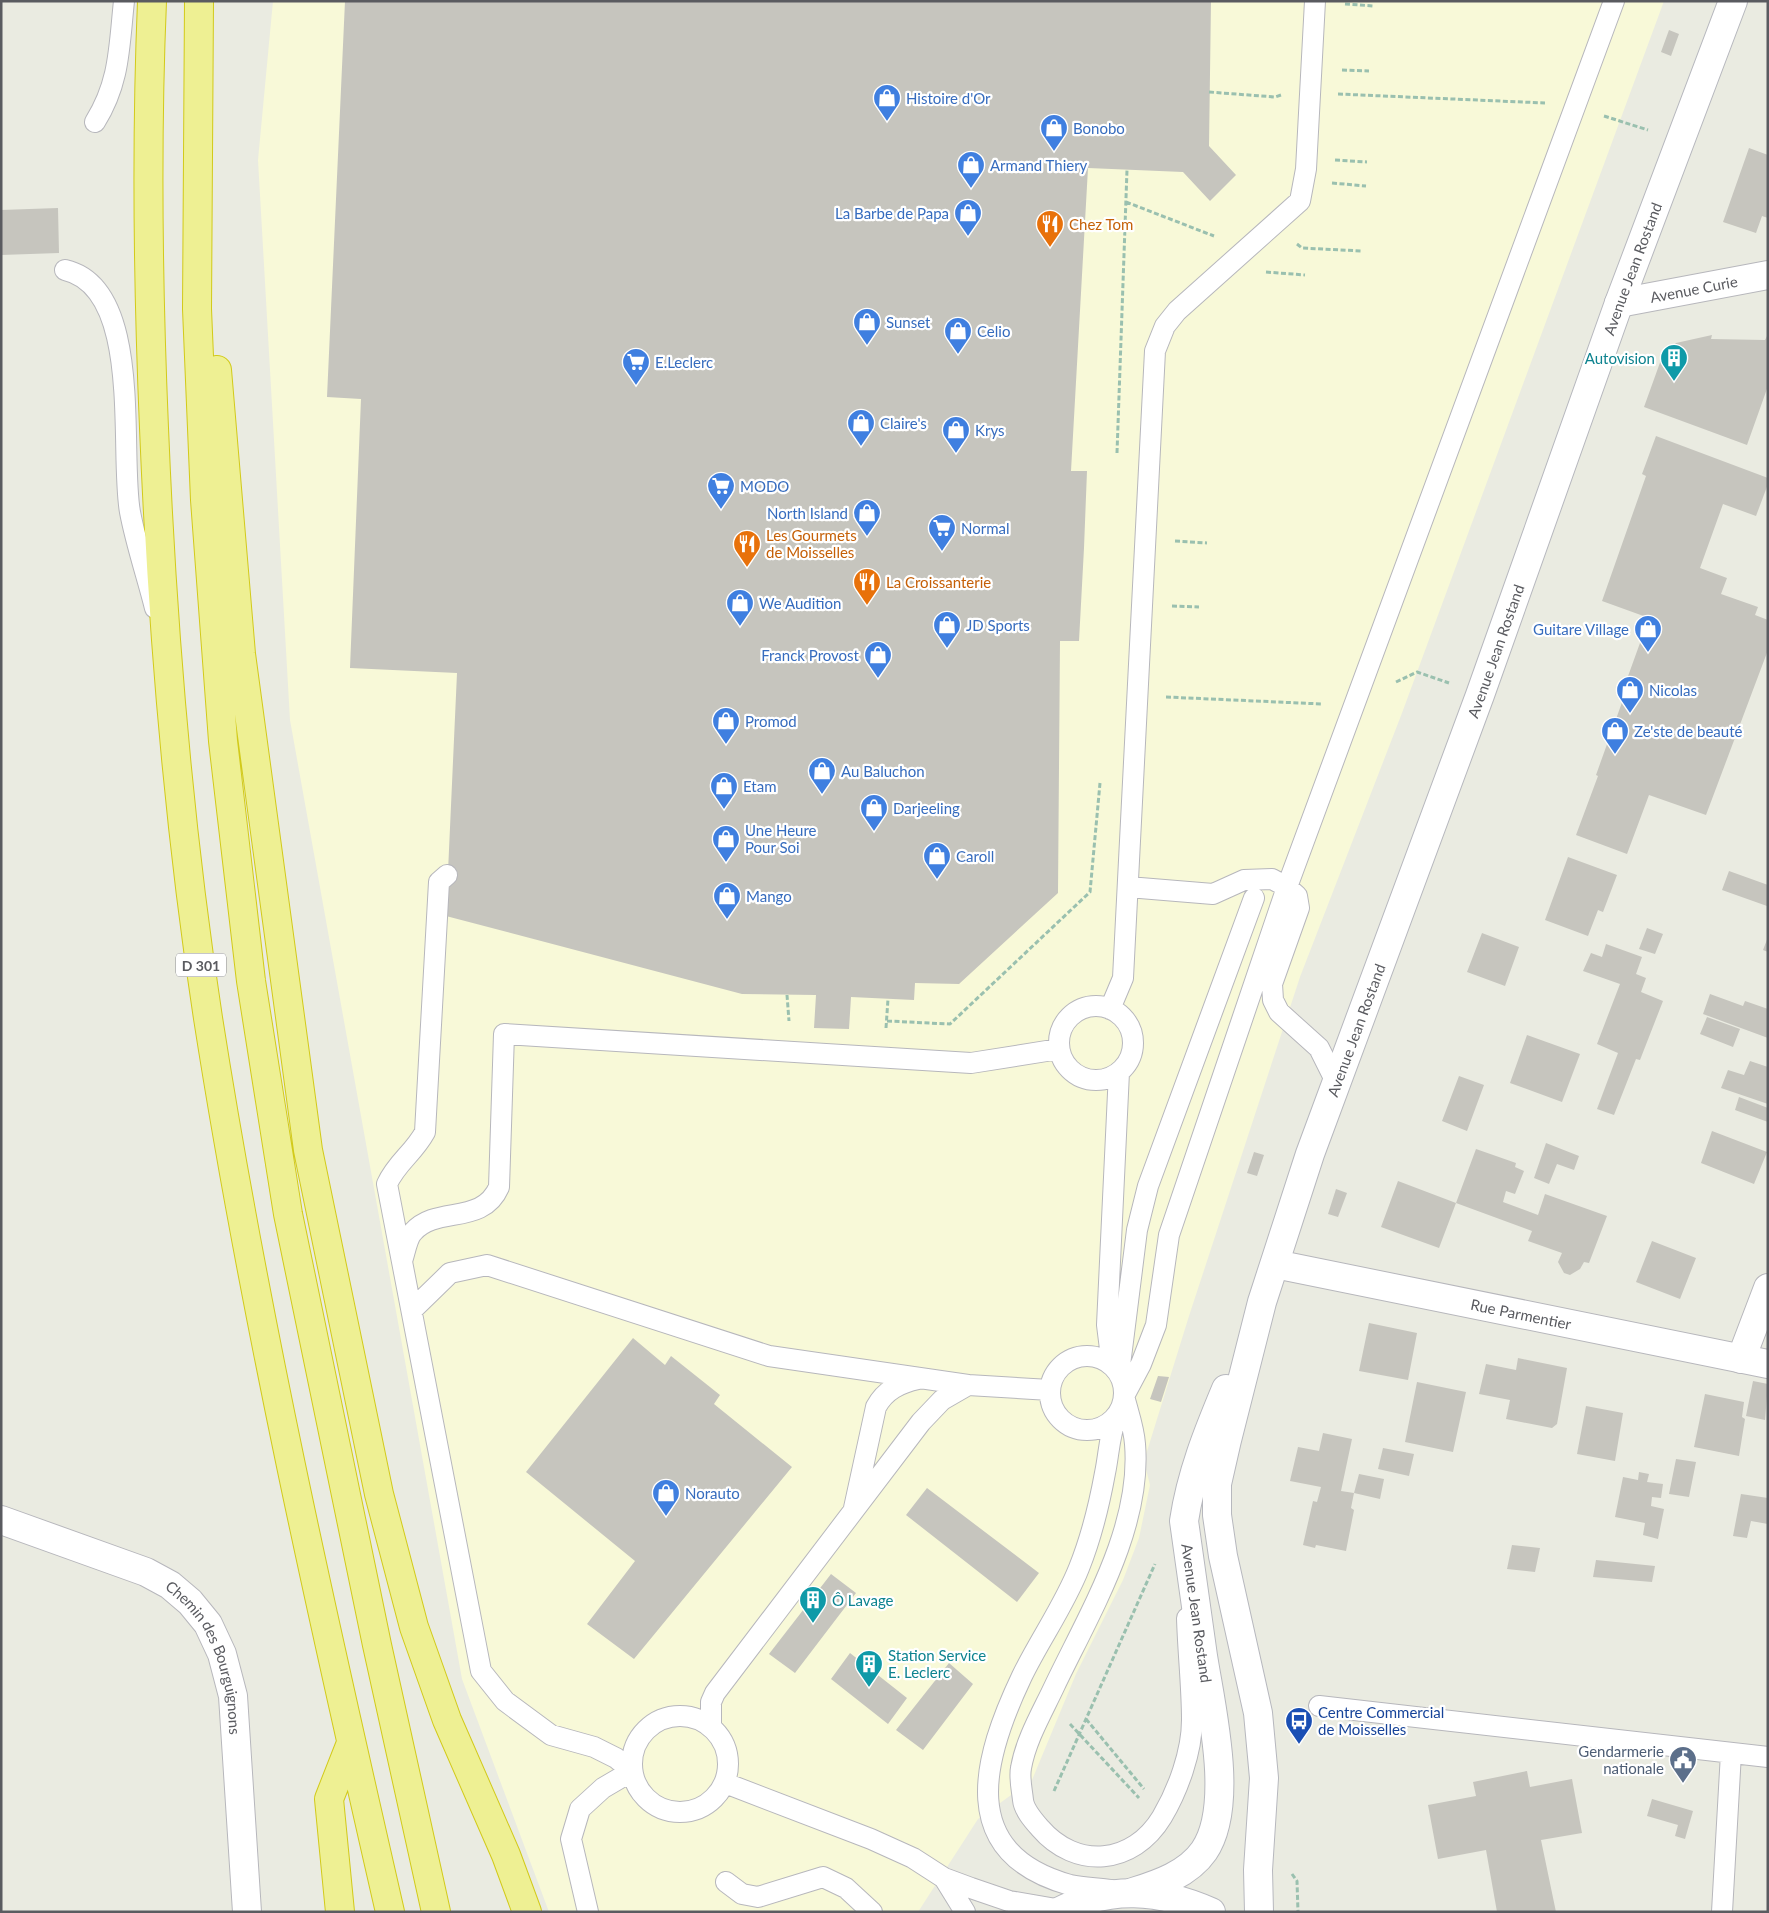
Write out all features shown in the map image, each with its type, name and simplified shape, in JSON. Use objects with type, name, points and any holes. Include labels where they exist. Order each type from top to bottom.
[{"type":"highway","name":"D 301","points":[[152,1],[148,91],[149,310],[165,647],[188,858],[208,1015],[260,1321],[390,1912]]},
{"type":"highway","name":"D 301","points":[[199,1],[197,309],[205,500],[222,741],[251,981],[288,1214],[377,1645],[436,1912]]},
{"type":"highway","points":[[198,143],[241,654],[308,1150],[379,1494],[414,1627],[447,1720],[506,1855],[526,1912]]},
{"type":"highway","points":[[340,1912],[329,1799],[352,1743]]},
{"type":"street","name":"Avenue Jean Rostand","points":[[1133,1892],[1156,1885],[1191,1865],[1204,1851],[1212,1835],[1218,1808],[1216,1733],[1184,1521],[1187,1498],[1199,1453],[1262,1302],[1310,1154],[1336,1082],[1480,695],[1619,303],[1734,1]]},
{"type":"street","name":"Avenue Curie","points":[[1619,303],[1768,275]]},
{"type":"street","name":"Rue Parmentier","points":[[1275,1264],[1768,1364]]},
{"type":"street","points":[[1741,1359],[1768,1288]]},
{"type":"street","name":"Avenue Jean Rostand","points":[[1259,1912],[1258,1864],[1264,1778],[1251,1678],[1239,1633],[1223,1556],[1216,1501],[1217,1484],[1262,1302]]},
{"type":"street","name":"Chemin des Bourguignons","points":[[1,1520],[146,1572],[170,1585],[190,1602],[208,1624],[222,1654],[233,1696],[247,1912]]},
{"type":"street","points":[[1060,1911],[1083,1900],[1133,1892],[1182,1899],[1211,1912]]},
{"type":"lane","points":[[95,122],[106,103],[116,76],[124,1]]},
{"type":"lane","points":[[1110,1009],[1123,978],[1156,351],[1165,326],[1177,311],[1300,201],[1306,169],[1315,1]]},
{"type":"lane","points":[[1184,1521],[1192,1720],[1187,1754],[1175,1790],[1162,1818],[1148,1836],[1133,1847],[1116,1854],[1099,1857],[1080,1855],[1062,1848],[1043,1832],[1024,1804],[1020,1770],[1025,1752],[1112,1566],[1134,1496],[1135,1442],[1124,1396],[1141,1364],[1156,1325],[1169,1235],[1287,887],[1614,1]]},
{"type":"lane","points":[[64,270],[74,272],[92,284],[108,308],[121,347],[130,511],[165,647]]},
{"type":"lane","points":[[447,875],[439,882],[425,1132],[418,1146],[394,1168],[387,1184],[481,1671],[505,1701],[551,1735],[594,1747],[616,1758],[632,1772]]},
{"type":"lane","points":[[1128,887],[1213,894],[1244,880],[1272,879],[1287,887],[1297,896],[1299,908],[1272,984],[1273,1000],[1279,1012],[1319,1048],[1336,1082]]},
{"type":"lane","points":[[1115,1369],[1137,1230],[1148,1186],[1254,898]]},
{"type":"lane","points":[[1091,1007],[1110,1009],[1119,1014],[1127,1023],[1132,1033],[1131,1055],[1119,1072],[1108,1078],[1095,1080],[1082,1078],[1067,1066],[1059,1049],[1062,1030],[1073,1014],[1091,1007]]},
{"type":"lane","points":[[401,1263],[411,1233],[424,1222],[482,1208],[494,1199],[499,1187],[504,1034],[971,1063],[1059,1049]]},
{"type":"lane","points":[[1119,1072],[1107,1325],[1115,1369],[1124,1384],[1122,1408],[1116,1418],[1109,1438],[1106,1471],[1094,1527],[1078,1570],[1010,1704],[994,1756],[986,1797],[994,1828],[1001,1844],[1013,1857],[1029,1868],[1049,1878],[1072,1885],[1133,1892]]},
{"type":"lane","points":[[412,1310],[450,1274],[487,1264],[769,1356],[968,1385],[1050,1390]]},
{"type":"lane","points":[[1115,1369],[1090,1356],[1068,1361],[1059,1369],[1050,1390],[1051,1402],[1055,1413],[1073,1428],[1084,1430],[1096,1429],[1107,1425],[1116,1418]]},
{"type":"lane","points":[[854,1510],[876,1407],[881,1397],[902,1382],[920,1378]]},
{"type":"lane","points":[[710,1727],[711,1702],[715,1693],[921,1422],[942,1400],[968,1385]]},
{"type":"lane","points":[[1319,1706],[1768,1758]]},
{"type":"lane","points":[[684,1716],[699,1719],[710,1727],[722,1740],[727,1750],[728,1772],[725,1783],[709,1804],[694,1811],[678,1813],[661,1810],[647,1800],[637,1787],[632,1772],[632,1755],[637,1741],[645,1730],[657,1721],[670,1717],[684,1716]]},
{"type":"lane","points":[[1722,1912],[1731,1753]]},
{"type":"lane","points":[[588,1912],[571,1839],[580,1809],[603,1788],[632,1772]]},
{"type":"lane","points":[[725,1783],[871,1839],[913,1858],[944,1878],[1008,1901],[1060,1911]]},
{"type":"lane","points":[[726,1882],[742,1894],[758,1897],[823,1877],[846,1888],[872,1912]]},
{"type":"lane","points":[[944,1878],[965,1912]]},
{"type":"path","points":[[1278,105],[1279,87]]},
{"type":"path","points":[[1209,92],[1278,96],[1288,91],[1566,104],[1680,142]]},
{"type":"path","points":[[1117,455],[1127,170]]},
{"type":"path","points":[[1137,695],[1342,705],[1417,672],[1480,695]]},
{"type":"path","points":[[887,1021],[950,1024],[1090,892],[1101,776]]},
{"type":"path","points":[[1065,1718],[1150,1810],[1162,1818]]},
{"type":"shaded area","points":[[273,1],[1664,1],[1402,713],[1300,977],[1189,1316],[1144,1461],[1150,1485],[1139,1538],[1123,1580],[1076,1674],[1032,1780],[978,1819],[918,1912],[549,1912],[462,1679],[290,720],[258,160]]},
{"type":"building","name":"MODO","points":[[345,1],[1211,1],[1209,146],[1236,175],[1210,201],[1183,172],[1088,168],[1071,471],[1087,471],[1084,548],[1079,641],[1060,641],[1058,893],[959,984],[915,983],[914,1000],[851,997],[849,1029],[814,1028],[816,995],[742,994],[446,916],[457,673],[350,668],[361,399],[327,397]]},
{"type":"building","points":[[1669,30],[1679,34],[1671,56],[1661,52]]},
{"type":"building","points":[[1749,148],[1768,155],[1768,218],[1762,216],[1756,233],[1723,222]]},
{"type":"building","points":[[58,208],[59,253],[1,255],[1,210]]},
{"type":"building","points":[[1768,334],[1768,386],[1747,445],[1644,407],[1662,357],[1676,343],[1712,335],[1711,339],[1765,340]]},
{"type":"building","points":[[1656,436],[1768,478],[1768,484],[1756,516],[1723,504],[1700,568],[1727,578],[1721,594],[1758,607],[1755,615],[1768,620],[1768,650],[1706,815],[1649,795],[1627,854],[1576,835],[1598,776],[1596,775],[1630,680],[1627,679],[1649,618],[1602,601],[1646,476],[1642,474]]},
{"type":"building","points":[[1568,857],[1617,875],[1603,912],[1598,910],[1588,936],[1545,920]]},
{"type":"building","points":[[1729,871],[1768,885],[1767,906],[1722,890]]},
{"type":"building","points":[[1647,928],[1663,934],[1655,954],[1639,949]]},
{"type":"building","points":[[1482,933],[1519,947],[1505,986],[1467,972]]},
{"type":"building","points":[[1768,937],[1768,952],[1763,950]]},
{"type":"building","points":[[1606,944],[1642,957],[1636,974],[1646,978],[1641,992],[1663,1001],[1640,1060],[1636,1059],[1614,1115],[1597,1109],[1618,1053],[1597,1044],[1620,984],[1583,971],[1591,953],[1602,957]]},
{"type":"building","points":[[1710,994],[1743,1006],[1745,1001],[1768,1009],[1768,1038],[1703,1014]]},
{"type":"building","points":[[1707,1017],[1740,1029],[1733,1047],[1700,1034]]},
{"type":"building","points":[[1527,1035],[1580,1054],[1562,1102],[1510,1083]]},
{"type":"building","points":[[1750,1061],[1768,1067],[1768,1104],[1721,1088],[1728,1070],[1744,1075]]},
{"type":"building","points":[[1459,1076],[1484,1085],[1467,1131],[1442,1121]]},
{"type":"building","points":[[1739,1097],[1768,1108],[1768,1122],[1735,1110]]},
{"type":"building","points":[[1712,1131],[1767,1152],[1754,1184],[1701,1163]]},
{"type":"building","points":[[1546,1143],[1579,1156],[1574,1170],[1557,1164],[1549,1184],[1534,1178]]},
{"type":"building","points":[[1476,1149],[1516,1163],[1515,1167],[1524,1171],[1515,1194],[1506,1191],[1503,1202],[1538,1215],[1545,1194],[1607,1216],[1589,1263],[1584,1262],[1580,1269],[1570,1275],[1564,1273],[1558,1262],[1562,1253],[1528,1241],[1532,1231],[1456,1203]]},
{"type":"building","points":[[1254,1152],[1264,1155],[1257,1176],[1247,1173]]},
{"type":"building","points":[[1398,1181],[1456,1203],[1439,1248],[1381,1227]]},
{"type":"building","points":[[1336,1189],[1347,1193],[1338,1217],[1328,1214]]},
{"type":"building","points":[[1652,1241],[1696,1258],[1680,1299],[1636,1282]]},
{"type":"building","points":[[1369,1323],[1417,1333],[1408,1380],[1359,1371]]},
{"type":"building","name":"Norauto","points":[[633,1338],[665,1365],[671,1356],[720,1395],[714,1404],[792,1467],[634,1659],[587,1624],[635,1561],[526,1472]]},
{"type":"building","points":[[1518,1358],[1567,1368],[1557,1424],[1552,1428],[1506,1419],[1510,1400],[1479,1394],[1486,1364],[1516,1370]]},
{"type":"building","points":[[1158,1376],[1169,1377],[1161,1402],[1150,1399]]},
{"type":"building","points":[[1753,1381],[1768,1384],[1765,1420],[1746,1416]]},
{"type":"building","points":[[1417,1382],[1466,1392],[1453,1452],[1405,1442]]},
{"type":"building","points":[[1705,1394],[1744,1402],[1742,1417],[1745,1419],[1739,1456],[1694,1447]]},
{"type":"building","points":[[1586,1406],[1623,1413],[1615,1461],[1577,1454]]},
{"type":"building","points":[[1323,1433],[1352,1439],[1341,1491],[1354,1493],[1351,1508],[1354,1510],[1346,1551],[1316,1545],[1315,1548],[1303,1545],[1313,1501],[1317,1502],[1321,1487],[1290,1481],[1298,1447],[1319,1451]]},
{"type":"building","points":[[1383,1448],[1414,1454],[1409,1476],[1378,1469]]},
{"type":"building","points":[[1676,1459],[1696,1462],[1689,1497],[1669,1494]]},
{"type":"building","points":[[1639,1472],[1649,1474],[1647,1482],[1663,1484],[1661,1498],[1652,1497],[1651,1506],[1664,1509],[1658,1539],[1643,1535],[1645,1523],[1615,1517],[1623,1477],[1638,1480]]},
{"type":"building","points":[[1359,1474],[1384,1479],[1380,1499],[1354,1493]]},
{"type":"building","points":[[927,1488],[1039,1573],[1017,1602],[906,1515]]},
{"type":"building","points":[[1741,1494],[1768,1498],[1768,1524],[1751,1521],[1747,1538],[1733,1536]]},
{"type":"building","points":[[1512,1545],[1540,1548],[1535,1572],[1507,1569]]},
{"type":"building","points":[[1596,1560],[1655,1566],[1652,1582],[1593,1577]]},
{"type":"building","name":"Ô Lavage","points":[[831,1574],[856,1593],[795,1673],[769,1654]]},
{"type":"building","name":"Station Service E. Leclerc","points":[[850,1653],[907,1698],[888,1724],[831,1679]]},
{"type":"building","name":"Station Service E. Leclerc","points":[[949,1663],[973,1684],[923,1750],[896,1730]]},
{"type":"building","points":[[1527,1771],[1530,1787],[1572,1779],[1582,1833],[1541,1840],[1556,1912],[1497,1912],[1486,1850],[1438,1859],[1428,1805],[1476,1796],[1473,1782]]},
{"type":"building","points":[[1652,1799],[1693,1811],[1685,1839],[1675,1836],[1678,1825],[1647,1816]]},
{"type":"place","name":"Histoire d'Or","points":[[887,122]]},
{"type":"place","name":"Bonobo","points":[[1054,152]]},
{"type":"place","name":"Armand Thiery","points":[[971,189]]},
{"type":"place","name":"La Barbe de Papa","points":[[968,237]]},
{"type":"place","name":"Chez Tom","points":[[1050,248]]},
{"type":"place","name":"Sunset","points":[[867,346]]},
{"type":"place","name":"Celio","points":[[958,355]]},
{"type":"place","name":"Autovision","points":[[1674,382]]},
{"type":"place","name":"E.Leclerc","points":[[636,386]]},
{"type":"place","name":"Claire's","points":[[861,447]]},
{"type":"place","name":"Krys","points":[[956,454]]},
{"type":"place","name":"MODO","points":[[721,510]]},
{"type":"place","name":"North Island","points":[[867,537]]},
{"type":"place","name":"Normal","points":[[942,552]]},
{"type":"place","name":"Les Gourmets de Moisselles","points":[[747,568]]},
{"type":"place","name":"La Croissanterie","points":[[867,606]]},
{"type":"place","name":"We Audition","points":[[740,627]]},
{"type":"place","name":"JD Sports","points":[[947,649]]},
{"type":"place","name":"Guitare Village","points":[[1648,653]]},
{"type":"place","name":"Franck Provost","points":[[878,679]]},
{"type":"place","name":"Nicolas","points":[[1630,714]]},
{"type":"place","name":"Promod","points":[[726,745]]},
{"type":"place","name":"Ze'ste de beauté","points":[[1615,755]]},
{"type":"place","name":"Au Baluchon","points":[[822,795]]},
{"type":"place","name":"Etam","points":[[724,810]]},
{"type":"place","name":"Darjeeling","points":[[874,832]]},
{"type":"place","name":"Une Heure Pour Soi","points":[[726,863]]},
{"type":"place","name":"Caroll","points":[[937,880]]},
{"type":"place","name":"Mango","points":[[727,920]]},
{"type":"place","name":"Norauto","points":[[666,1517]]},
{"type":"place","name":"Ô Lavage","points":[[813,1624]]},
{"type":"place","name":"Station Service E. Leclerc","points":[[869,1688]]},
{"type":"place","name":"Centre Commercial de Moisselles","points":[[1299,1745]]},
{"type":"place","name":"Gendarmerie nationale","points":[[1683,1784]]}]
